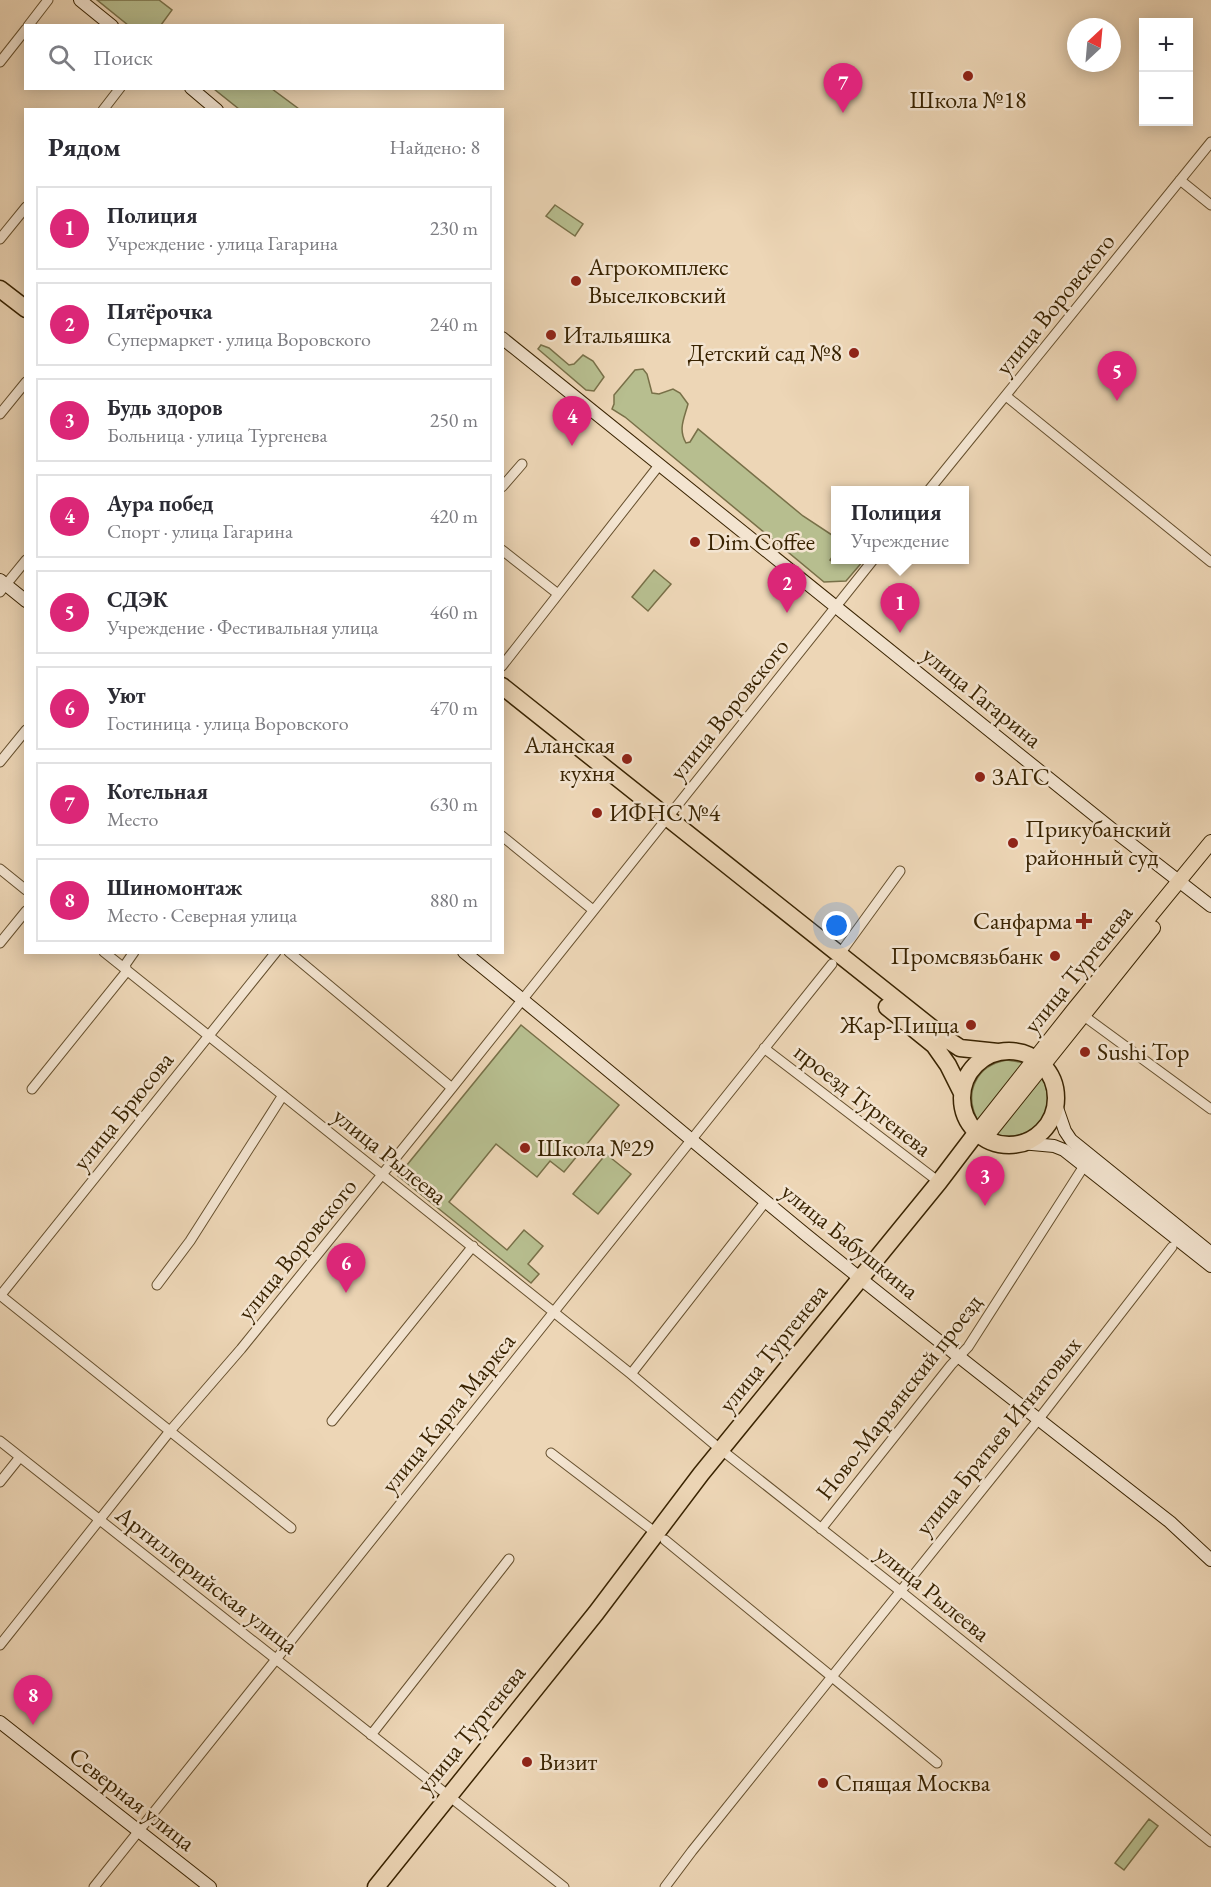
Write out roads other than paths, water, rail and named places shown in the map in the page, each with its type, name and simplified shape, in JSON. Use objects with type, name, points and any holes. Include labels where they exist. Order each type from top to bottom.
[{"type":"highway","points":[[0,289],[24,307]]},
{"type":"highway","points":[[0,301],[24,319]]},
{"type":"highway","points":[[504,688],[663,822]]},
{"type":"highway","points":[[504,703],[663,822],[836,959],[942,1036],[960,1047],[998,1052],[1011,1050],[1024,1053],[1040,1062],[1055,1083],[1056,1105],[1047,1126],[1035,1137],[1021,1143],[1005,1144],[981,1135],[965,1114],[962,1093],[948,1065],[934,1045],[836,959]]},
{"type":"highway","points":[[962,1093],[965,1082],[977,1063],[998,1052]]},
{"type":"highway","name":"улица Тургенева","points":[[864,1281],[939,1182],[981,1135]]},
{"type":"highway","name":"улица Тургенева","points":[[388,1887],[451,1799],[596,1613],[660,1537],[725,1452],[981,1135]]},
{"type":"highway","name":"улица Тургенева","points":[[376,1887],[451,1799]]},
{"type":"main road","name":"улица Тургенева","points":[[981,1135],[1040,1062],[1084,1016],[1183,884],[1211,842]]},
{"type":"main road","name":"улица Тургенева","points":[[1040,1062],[1075,1008],[1183,884],[1211,856]]},
{"type":"street","points":[[30,24],[48,0]]},
{"type":"street","points":[[80,0],[110,24]]},
{"type":"street","points":[[0,62],[24,32]]},
{"type":"street","points":[[105,108],[118,90]]},
{"type":"street","points":[[193,90],[215,108]]},
{"type":"street","name":"улица Воровского","points":[[932,486],[1211,142]]},
{"type":"street","points":[[1180,180],[1211,205]]},
{"type":"street","points":[[0,239],[24,209]]},
{"type":"street","name":"улица Гагарина","points":[[504,340],[1113,830],[1211,906]]},
{"type":"street","points":[[0,414],[24,384]]},
{"type":"street","points":[[1006,396],[1211,561]]},
{"type":"street","points":[[504,485],[522,464]]},
{"type":"street","points":[[504,663],[660,464]]},
{"type":"street","points":[[504,552],[558,594]]},
{"type":"street","points":[[24,562],[2,586],[24,600]]},
{"type":"street","name":"улица Воровского","points":[[0,1645],[170,1431],[242,1348],[382,1175],[870,564]]},
{"type":"street","points":[[0,762],[24,732]]},
{"type":"street","points":[[504,839],[593,910]]},
{"type":"street","points":[[0,869],[24,888]]},
{"type":"street","name":"улица Карла Маркса","points":[[94,1887],[836,959],[900,871]]},
{"type":"street","points":[[0,942],[24,912]]},
{"type":"street","name":"улица Рылеева","points":[[106,954],[1211,1842]]},
{"type":"street","points":[[32,1089],[127,971],[124,965],[133,954]]},
{"type":"street","name":"улица Брюсова","points":[[0,1295],[274,954]]},
{"type":"street","points":[[291,954],[452,1088]]},
{"type":"street","name":"улица Бабушкина","points":[[466,954],[864,1281],[1170,1522],[1211,1560]]},
{"type":"street","points":[[1084,1016],[1211,1109]]},
{"type":"street","name":"проезд Тургенева","points":[[764,1048],[939,1182]]},
{"type":"street","points":[[157,1285],[190,1241],[283,1095]]},
{"type":"street","points":[[1056,1105],[1065,1131],[1071,1140],[1211,1253]]},
{"type":"street","points":[[1021,1143],[1054,1146],[1064,1150],[1211,1266]]},
{"type":"street","name":"Ново-Марьянский проезд","points":[[821,1529],[968,1347],[1084,1166]]},
{"type":"street","points":[[631,1374],[766,1201]]},
{"type":"street","points":[[332,1421],[472,1246]]},
{"type":"street","name":"улица Братьев Игнатовых","points":[[665,1887],[1172,1247]]},
{"type":"street","points":[[0,1295],[291,1528]]},
{"type":"street","name":"Артиллерийская улица","points":[[0,1441],[564,1887]]},
{"type":"street","points":[[551,1453],[660,1537],[937,1763]]},
{"type":"street","points":[[0,1482],[20,1457]]},
{"type":"street","points":[[371,1735],[509,1559]]},
{"type":"street","name":"Северная улица","points":[[0,1722],[210,1887]]},
{"type":"place","name":"Школа №18","points":[[968,76]]},
{"type":"place","name":"Котельная","points":[[843,113]]},
{"type":"place","name":"Агрокомплекс Выселковский","points":[[576,281]]},
{"type":"place","name":"Итальяшка","points":[[551,335]]},
{"type":"place","name":"Детский сад №8","points":[[854,353]]},
{"type":"place","name":"СДЭК","points":[[1117,401]]},
{"type":"place","name":"Аура побед","points":[[572,446]]},
{"type":"place","name":"Dim Coffee","points":[[695,542]]},
{"type":"place","name":"Пятёрочка","points":[[787,613]]},
{"type":"place","name":"Полиция","points":[[900,633]]},
{"type":"place","name":"Аланская кухня","points":[[627,759]]},
{"type":"place","name":"ЗАГС","points":[[980,777]]},
{"type":"place","name":"ИФНС №4","points":[[597,813]]},
{"type":"place","name":"Прикубанский районный суд","points":[[1013,843]]},
{"type":"place","name":"Санфарма","points":[[1084,921]]},
{"type":"place","name":"Промсвязьбанк","points":[[1055,956]]},
{"type":"place","name":"Жар-Пицца","points":[[971,1025]]},
{"type":"place","name":"Sushi Top","points":[[1085,1052]]},
{"type":"place","name":"Школа №29","points":[[525,1148]]},
{"type":"place","name":"Будь здоров","points":[[985,1206]]},
{"type":"place","name":"Уют","points":[[346,1293]]},
{"type":"place","name":"Шиномонтаж","points":[[33,1725]]},
{"type":"place","name":"Визит","points":[[527,1762]]},
{"type":"place","name":"Спящая Москва","points":[[823,1783]]}]
